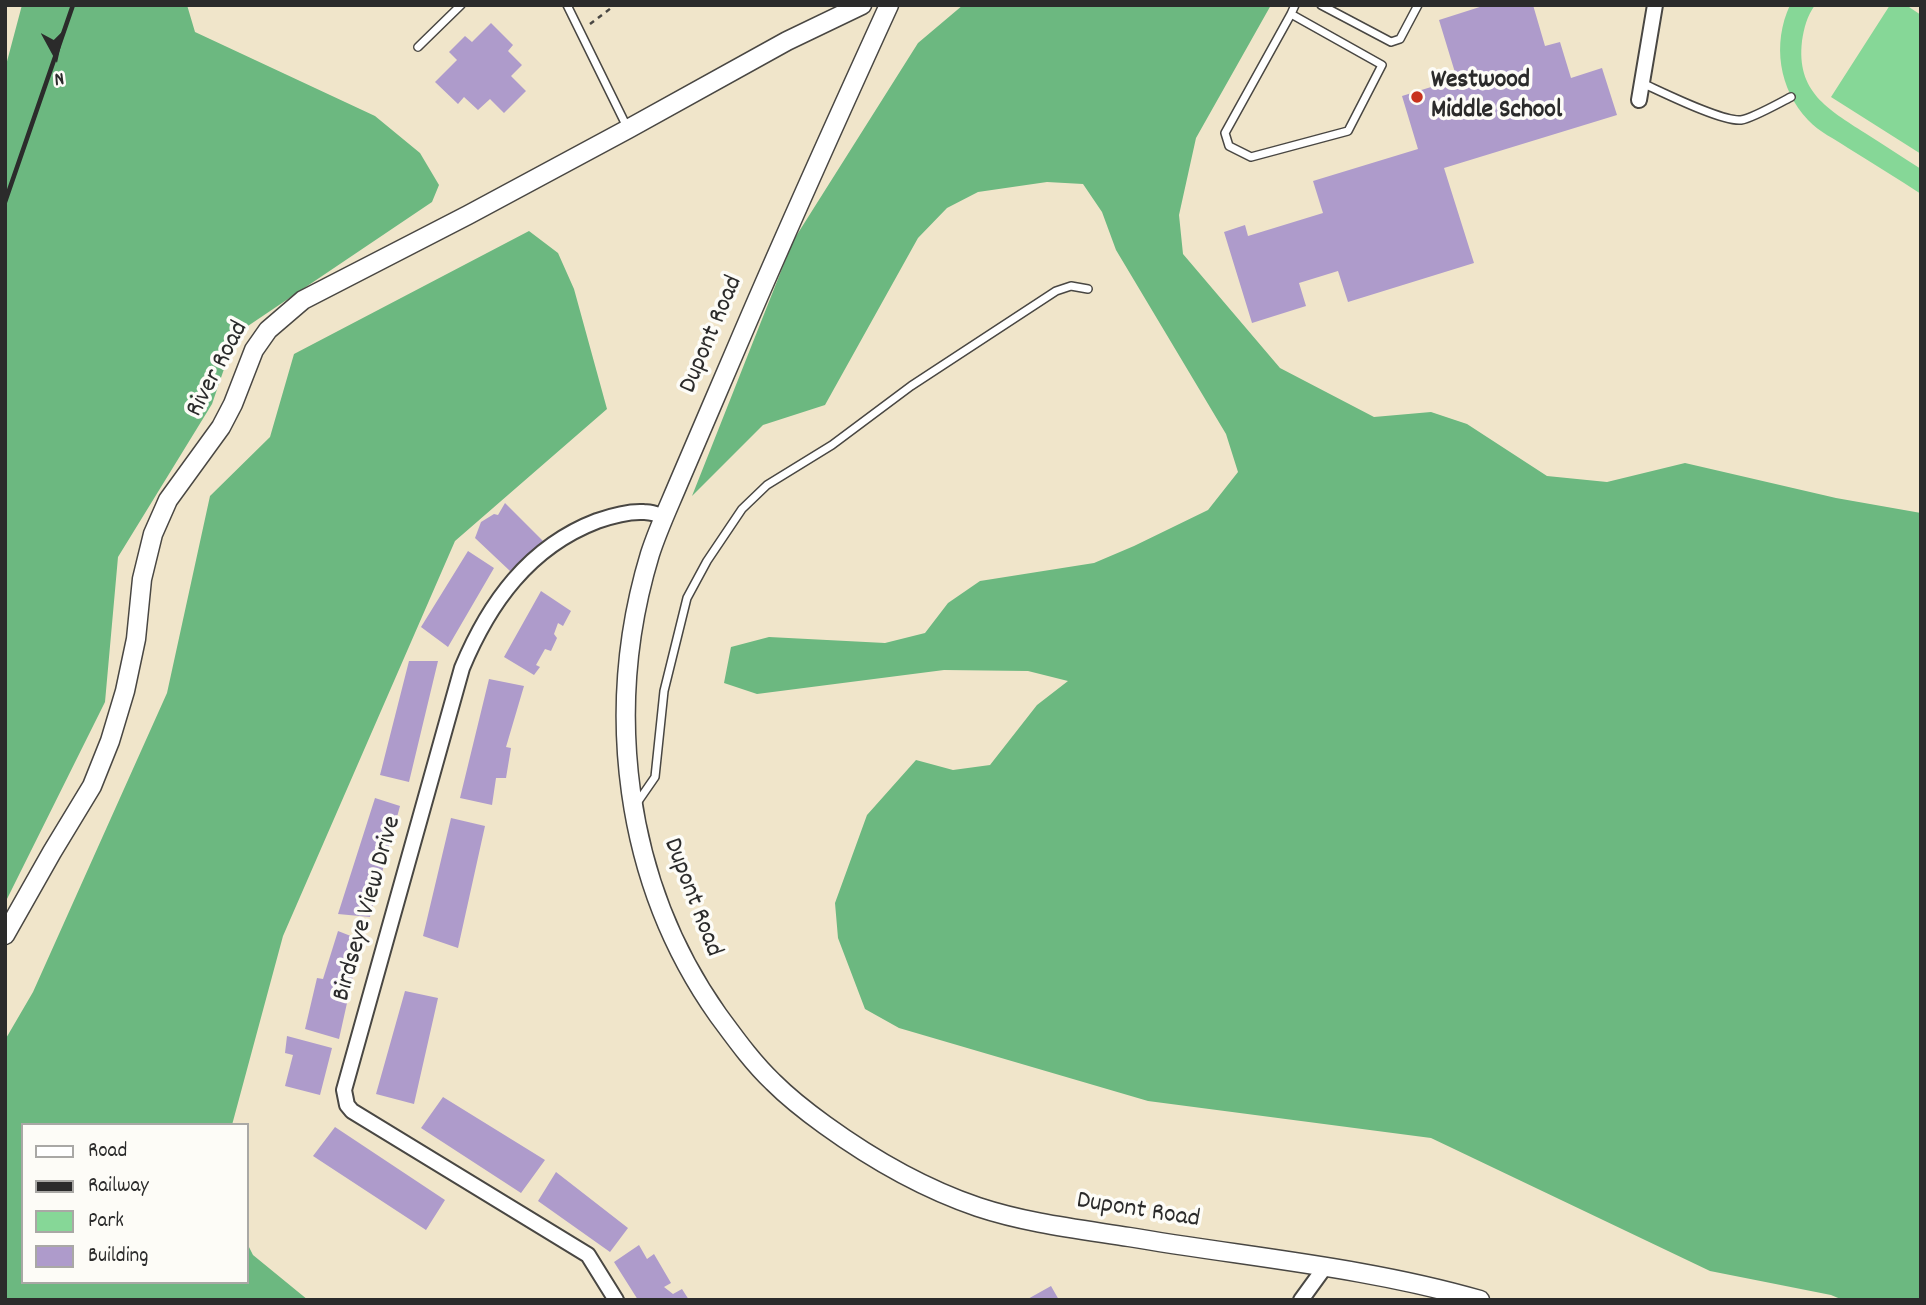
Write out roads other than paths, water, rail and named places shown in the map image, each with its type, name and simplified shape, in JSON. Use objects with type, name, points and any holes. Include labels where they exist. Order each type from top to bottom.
[{"type":"street","name":"River Road","points":[[5,935],[92,786],[110,741],[125,691],[136,639],[142,579],[153,534],[168,500],[221,427],[254,350],[268,330],[303,300],[468,215],[787,41],[862,5]]},
{"type":"street","name":"Dupont Road","points":[[890,5],[779,247],[651,550],[640,594],[626,674],[627,754],[641,842],[657,898],[676,944],[697,985],[739,1045],[774,1084],[853,1145],[898,1173],[940,1193],[1013,1218],[1387,1277],[1480,1300]]},
{"type":"street","points":[[1639,100],[1656,5]]},
{"type":"street","name":"Birdseye View Drive","points":[[616,1300],[588,1255],[352,1111],[347,1105],[344,1090],[462,668],[473,641],[505,589],[535,556],[557,541],[579,528],[628,512],[665,516]]},
{"type":"street","points":[[1301,1300],[1325,1267]]},
{"type":"lane","points":[[418,47],[461,5]]},
{"type":"lane","points":[[567,5],[628,129]]},
{"type":"lane","points":[[1291,14],[1382,65],[1348,131],[1251,157],[1229,146],[1225,133],[1295,5]]},
{"type":"lane","points":[[1321,5],[1391,42],[1400,39],[1419,5]]},
{"type":"lane","points":[[1642,83],[1718,116],[1737,121],[1791,97]]},
{"type":"lane","points":[[634,809],[655,777],[664,691],[687,598],[707,561],[742,509],[767,485],[832,445],[911,386],[1056,291],[1070,286],[1088,289]]},
{"type":"railway","points":[[5,202],[73,5]]},
{"type":"place","name":"Westwood Middle School","points":[[1417,97]]}]
